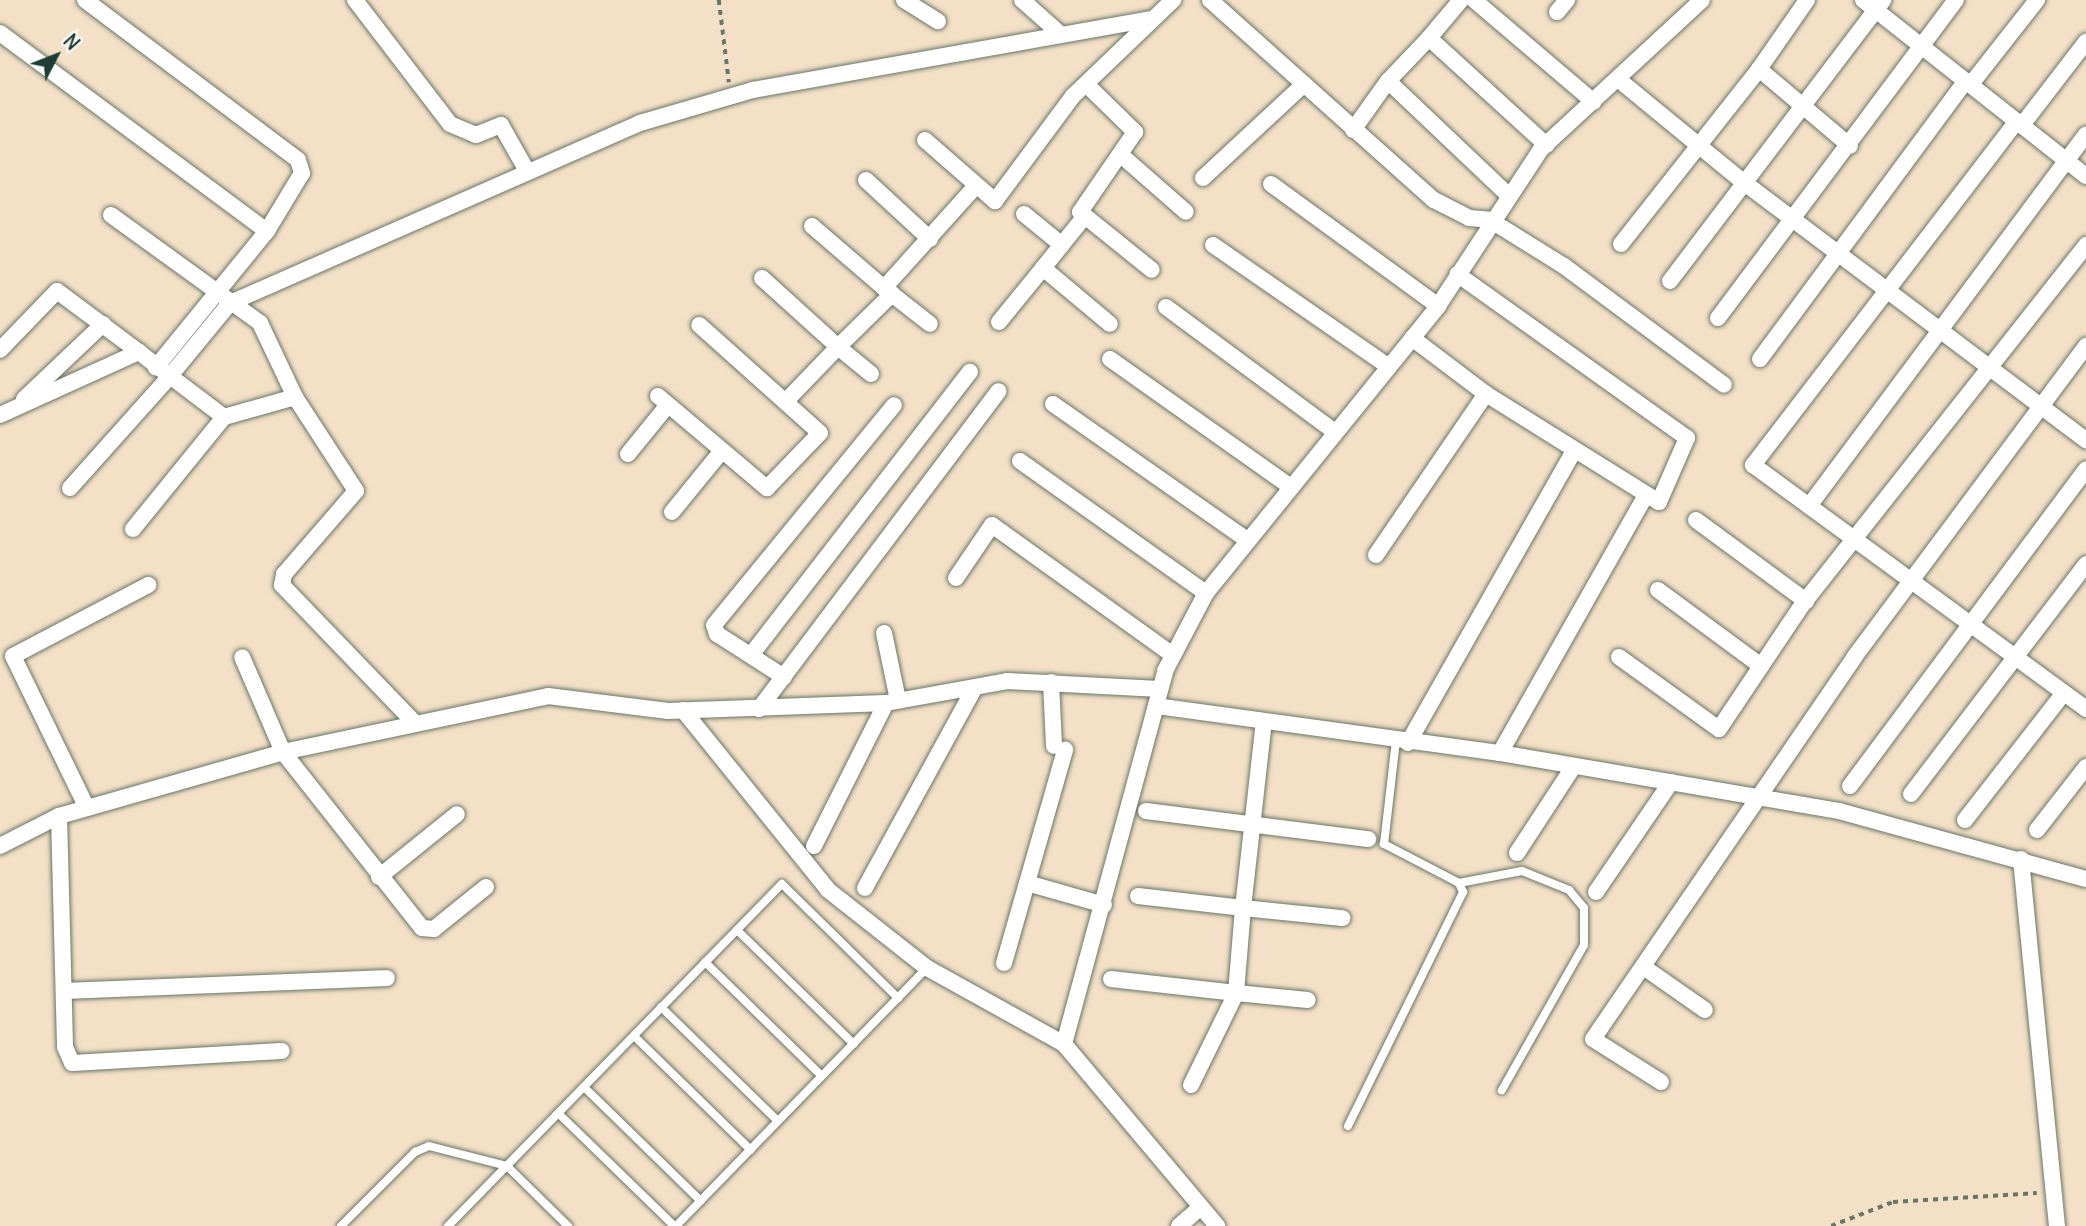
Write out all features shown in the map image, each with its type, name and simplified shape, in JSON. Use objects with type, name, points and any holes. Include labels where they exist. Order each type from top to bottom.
[{"type":"street","points":[[70,488],[225,298],[267,231],[299,187],[298,160],[85,0]]},
{"type":"street","points":[[355,0],[450,124],[477,135],[501,125],[527,171]]},
{"type":"street","points":[[904,0],[938,21]]},
{"type":"street","points":[[1021,0],[1058,32]]},
{"type":"street","points":[[925,139],[975,187],[995,201],[1086,84],[1150,19],[1173,0]]},
{"type":"street","points":[[1210,0],[1434,200],[1469,218],[1490,220],[1564,265],[1724,385]]},
{"type":"street","points":[[1353,130],[1388,81],[1461,0]]},
{"type":"street","points":[[1474,0],[1594,102]]},
{"type":"street","points":[[1064,1044],[1104,905],[1160,688],[1173,655],[1206,593],[1438,306],[1490,220],[1546,145],[1702,0]]},
{"type":"street","points":[[1621,244],[1759,69],[1807,0]]},
{"type":"street","points":[[1718,318],[1850,146],[1956,0]]},
{"type":"street","points":[[1760,359],[1968,83],[2037,0]]},
{"type":"street","points":[[1670,281],[1742,181],[1803,104],[1874,3],[1921,45],[2086,176]]},
{"type":"street","points":[[225,298],[640,123],[731,98],[1058,32],[1150,19]]},
{"type":"street","points":[[0,33],[267,231]]},
{"type":"street","points":[[1429,38],[1546,145]]},
{"type":"street","points":[[2086,42],[1886,290],[1754,465],[2086,709]]},
{"type":"street","points":[[1759,69],[1850,146]]},
{"type":"street","points":[[1619,80],[1742,181],[2086,440]]},
{"type":"street","points":[[1388,81],[1508,195]]},
{"type":"street","points":[[1086,84],[1134,129],[1121,155],[1080,212],[1152,270]]},
{"type":"street","points":[[1203,178],[1304,84]]},
{"type":"street","points":[[1809,506],[2086,135]]},
{"type":"street","points":[[1121,155],[1186,212]]},
{"type":"street","points":[[866,180],[930,239]]},
{"type":"street","points":[[1271,184],[1438,306]]},
{"type":"street","points":[[787,400],[888,291],[975,187]]},
{"type":"street","points":[[1024,214],[1062,245]]},
{"type":"street","points":[[111,215],[260,323],[295,397],[356,491],[284,574],[282,584],[414,722]]},
{"type":"street","points":[[999,323],[1085,216]]},
{"type":"street","points":[[812,226],[930,324]]},
{"type":"street","points":[[1213,245],[1388,366]]},
{"type":"street","points":[[1619,657],[1719,729],[1806,601],[1858,541],[2086,245]]},
{"type":"street","points":[[1043,268],[1110,324]]},
{"type":"street","points":[[1412,338],[1486,394],[1573,452],[1659,502],[1687,438],[1457,274]]},
{"type":"street","points":[[762,278],[871,374]]},
{"type":"street","points":[[0,350],[57,291],[224,417]]},
{"type":"street","points":[[1166,307],[1335,432]]},
{"type":"street","points":[[7,412],[103,324]]},
{"type":"street","points":[[628,454],[663,401],[721,452],[773,487],[820,433],[787,400],[699,325]]},
{"type":"street","points":[[1661,1082],[1593,1039],[1645,968],[1758,797],[1912,581],[2086,346]]},
{"type":"street","points":[[7,412],[139,352]]},
{"type":"street","points":[[1110,359],[1290,487]]},
{"type":"street","points":[[751,655],[970,372]]},
{"type":"street","points":[[759,709],[999,391]]},
{"type":"street","points":[[1376,555],[1486,394]]},
{"type":"street","points":[[134,529],[224,417],[295,397]]},
{"type":"street","points":[[1053,404],[1247,540]]},
{"type":"street","points":[[784,677],[717,634],[714,625],[894,405]]},
{"type":"street","points":[[672,512],[721,452]]},
{"type":"street","points":[[1402,742],[1573,452]]},
{"type":"street","points":[[1020,461],[1206,593]]},
{"type":"street","points":[[1850,786],[2086,469]]},
{"type":"street","points":[[1500,753],[1646,495]]},
{"type":"street","points":[[1696,520],[1806,601]]},
{"type":"street","points":[[956,578],[992,525],[1173,655]]},
{"type":"street","points":[[1911,794],[2018,659],[2086,564]]},
{"type":"street","points":[[87,808],[13,656],[148,585]]},
{"type":"street","points":[[1658,590],[1761,666]]},
{"type":"street","points":[[814,846],[892,702],[884,633]]},
{"type":"street","points":[[242,657],[283,752],[379,877],[428,930],[486,887]]},
{"type":"street","points":[[0,846],[59,816],[283,752],[414,722],[548,696],[683,710],[892,702],[974,690],[1007,681],[1160,688]]},
{"type":"street","points":[[1004,963],[1060,748],[1051,682]]},
{"type":"street","points":[[865,888],[974,690]]},
{"type":"street","points":[[1965,820],[2064,693]]},
{"type":"street","points":[[1156,706],[1402,742],[1500,753],[1839,811],[2086,878]]},
{"type":"street","points":[[683,710],[828,890],[927,968],[1064,1044],[1217,1226]]},
{"type":"street","points":[[1191,1085],[1236,993],[1264,722]]},
{"type":"street","points":[[1517,853],[1574,766]]},
{"type":"street","points":[[2037,830],[2086,767]]},
{"type":"street","points":[[1596,892],[1671,782]]},
{"type":"street","points":[[1146,811],[1368,839]]},
{"type":"street","points":[[379,877],[457,814]]},
{"type":"street","points":[[59,816],[66,991],[65,1047],[79,1066],[282,1051]]},
{"type":"street","points":[[2021,859],[2057,1226]]},
{"type":"street","points":[[1027,883],[1104,905]]},
{"type":"street","points":[[1138,896],[1342,918]]},
{"type":"street","points":[[1645,968],[1705,1010]]},
{"type":"street","points":[[66,991],[387,978]]},
{"type":"street","points":[[1111,979],[1308,1000]]},
{"type":"street","points":[[1179,1226],[1201,1207]]},
{"type":"lane","points":[[1402,742],[1384,844],[1459,883],[1522,871],[1569,890],[1584,908],[1584,945],[1502,1090]]},
{"type":"lane","points":[[1348,1126],[1460,903],[1459,883]]},
{"type":"lane","points":[[448,1226],[782,884],[898,998]]},
{"type":"lane","points":[[737,930],[854,1044]]},
{"type":"lane","points":[[705,962],[822,1076]]},
{"type":"lane","points":[[558,1113],[675,1226],[927,968]]},
{"type":"lane","points":[[661,1007],[778,1121]]},
{"type":"lane","points":[[634,1036],[751,1150]]},
{"type":"lane","points":[[583,1087],[701,1201]]},
{"type":"lane","points":[[341,1226],[422,1147],[506,1166],[568,1226]]},
{"type":"path","points":[[719,0],[731,98]]},
{"type":"path","points":[[1831,1226],[1893,1202],[2054,1192]]}]
